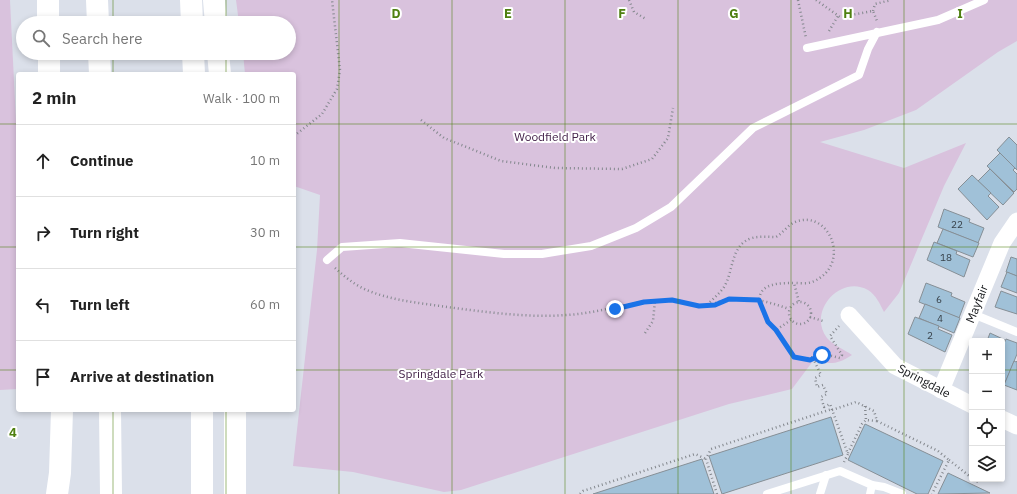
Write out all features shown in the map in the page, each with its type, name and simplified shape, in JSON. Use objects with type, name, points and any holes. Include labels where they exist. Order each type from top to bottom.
[{"type":"highway","points":[[48,0],[48,16]]},
{"type":"highway","points":[[96,0],[97,16]]},
{"type":"highway","points":[[191,0],[192,16]]},
{"type":"highway","points":[[214,0],[215,16]]},
{"type":"highway","points":[[49,60],[49,72]]},
{"type":"highway","points":[[99,60],[100,72]]},
{"type":"highway","points":[[193,60],[194,72]]},
{"type":"highway","points":[[219,60],[220,72]]},
{"type":"highway","points":[[57,494],[60,473],[62,412]]},
{"type":"highway","points":[[110,412],[111,494]]},
{"type":"highway","points":[[202,412],[202,494]]},
{"type":"highway","points":[[235,412],[235,494]]},
{"type":"street","name":"Mayfair","points":[[941,390],[974,314],[1002,243],[1017,221]]},
{"type":"street","name":"Springdale","points":[[849,315],[895,366],[969,404]]},
{"type":"street","points":[[1005,420],[1017,426]]},
{"type":"lane","points":[[807,48],[938,20],[984,0]]},
{"type":"lane","points":[[327,260],[342,247],[400,243],[504,254],[542,254],[591,246],[636,228],[677,201],[753,128],[859,75],[868,49],[877,32]]},
{"type":"lane","points":[[974,314],[1017,332]]},
{"type":"lane","points":[[767,494],[840,471],[872,485],[884,487],[902,494]]},
{"type":"lane","points":[[820,494],[826,476]]},
{"type":"lane","points":[[870,494],[872,485]]},
{"type":"path","points":[[296,134],[322,114],[337,89],[340,70],[332,0]]},
{"type":"path","points":[[629,0],[634,12],[646,19]]},
{"type":"path","points":[[798,0],[806,38],[814,37]]},
{"type":"path","points":[[816,0],[840,18],[873,11]]},
{"type":"path","points":[[877,32],[876,19],[873,11],[875,4],[891,0]]},
{"type":"path","points":[[421,120],[444,138],[501,161],[555,168],[622,169],[652,159],[668,138],[673,108]]},
{"type":"path","points":[[706,306],[724,287],[735,254],[743,243],[751,238],[760,236],[776,237],[795,222],[806,220],[815,222],[832,237],[835,252],[832,264],[828,271],[812,282],[772,284],[765,288],[760,294],[759,300],[768,322],[776,330],[794,357],[803,360],[831,355],[840,358],[842,355],[830,336]]},
{"type":"path","points":[[327,260],[346,278],[369,291],[404,301],[493,313],[567,316],[655,301],[672,300],[699,306],[706,306],[729,299],[769,301],[789,309]]},
{"type":"path","points":[[794,283],[798,302]]},
{"type":"path","points":[[645,333],[653,321],[655,301]]},
{"type":"path","points":[[798,302],[806,303],[809,306],[811,313],[810,317],[802,324],[791,320],[789,309],[793,304],[798,302]]},
{"type":"path","points":[[810,317],[823,321]]},
{"type":"path","points":[[776,330],[791,320]]},
{"type":"path","points":[[813,358],[821,375],[815,378],[817,387],[823,385],[827,394],[821,397],[824,407],[830,404],[848,454]]},
{"type":"path","points":[[717,494],[706,459],[711,449],[856,402],[874,411],[877,421]]},
{"type":"path","points":[[840,471],[862,424],[866,420],[865,406]]},
{"type":"path","points":[[866,420],[877,421],[938,451],[969,475]]},
{"type":"path","points":[[580,494],[583,491],[695,454],[706,459]]},
{"type":"path","points":[[932,494],[949,460]]},
{"type":"green space","points":[[0,0],[10,0],[16,122],[16,389],[0,390]]},
{"type":"green space","points":[[236,0],[1017,0],[1017,41],[998,52],[916,110],[864,130],[820,142],[904,168],[966,143],[944,186],[899,293],[884,312],[873,294],[868,290],[857,286],[847,287],[837,291],[824,307],[821,317],[822,328],[827,338],[852,355],[842,361],[834,363],[813,361],[792,389],[729,404],[461,490],[444,492],[353,472],[293,466],[317,250],[320,195],[296,187],[296,72],[245,72],[244,60],[296,60],[296,16],[238,16]]},
{"type":"building","points":[[1009,137],[1017,145],[1017,170],[997,150]]},
{"type":"building","points":[[1000,153],[1015,168],[1013,170],[1017,174],[1017,189],[1014,192],[987,166]]},
{"type":"building","points":[[990,169],[1014,193],[1003,205],[978,181]]},
{"type":"building","points":[[972,175],[991,193],[988,196],[999,207],[987,220],[958,189]]},
{"type":"building","points":[[944,209],[970,219],[969,222],[984,228],[978,243],[938,227]]},
{"type":"building","points":[[943,229],[979,243],[973,257],[937,243]]},
{"type":"building","points":[[934,242],[957,251],[956,254],[970,260],[964,277],[927,260]]},
{"type":"building","points":[[1011,257],[1017,259],[1017,276],[1006,272]]},
{"type":"building","points":[[1007,272],[1017,276],[1017,293],[1001,287]]},
{"type":"building","points":[[926,283],[952,293],[951,296],[965,302],[959,318],[919,302]]},
{"type":"building","points":[[1001,291],[1017,297],[1017,314],[995,307]]},
{"type":"building","points":[[925,304],[960,318],[954,333],[919,318]]},
{"type":"building","points":[[915,317],[939,326],[938,329],[952,335],[945,352],[908,334]]},
{"type":"building","points":[[990,333],[1001,338],[988,338]]},
{"type":"building","points":[[1006,339],[1017,343],[1017,354],[1006,381],[1005,380]]},
{"type":"building","points":[[1014,361],[1017,361],[1017,390],[1005,385]]},
{"type":"building","points":[[831,417],[843,455],[722,494],[709,456]]},
{"type":"building","points":[[865,424],[943,461],[928,494],[917,494],[848,460]]},
{"type":"building","points":[[702,459],[714,494],[593,494]]},
{"type":"building","points":[[948,473],[990,493],[938,494]]},
{"type":"route","points":[[615,309],[644,302],[672,300],[688,302],[699,306],[715,305],[729,299],[759,300],[768,322],[776,330],[794,357],[803,360],[810,360],[822,355]]},
{"type":"park label","name":"Woodfield Park","points":[[555,137]]},
{"type":"park label","name":"Springdale Park","points":[[441,374]]}]
